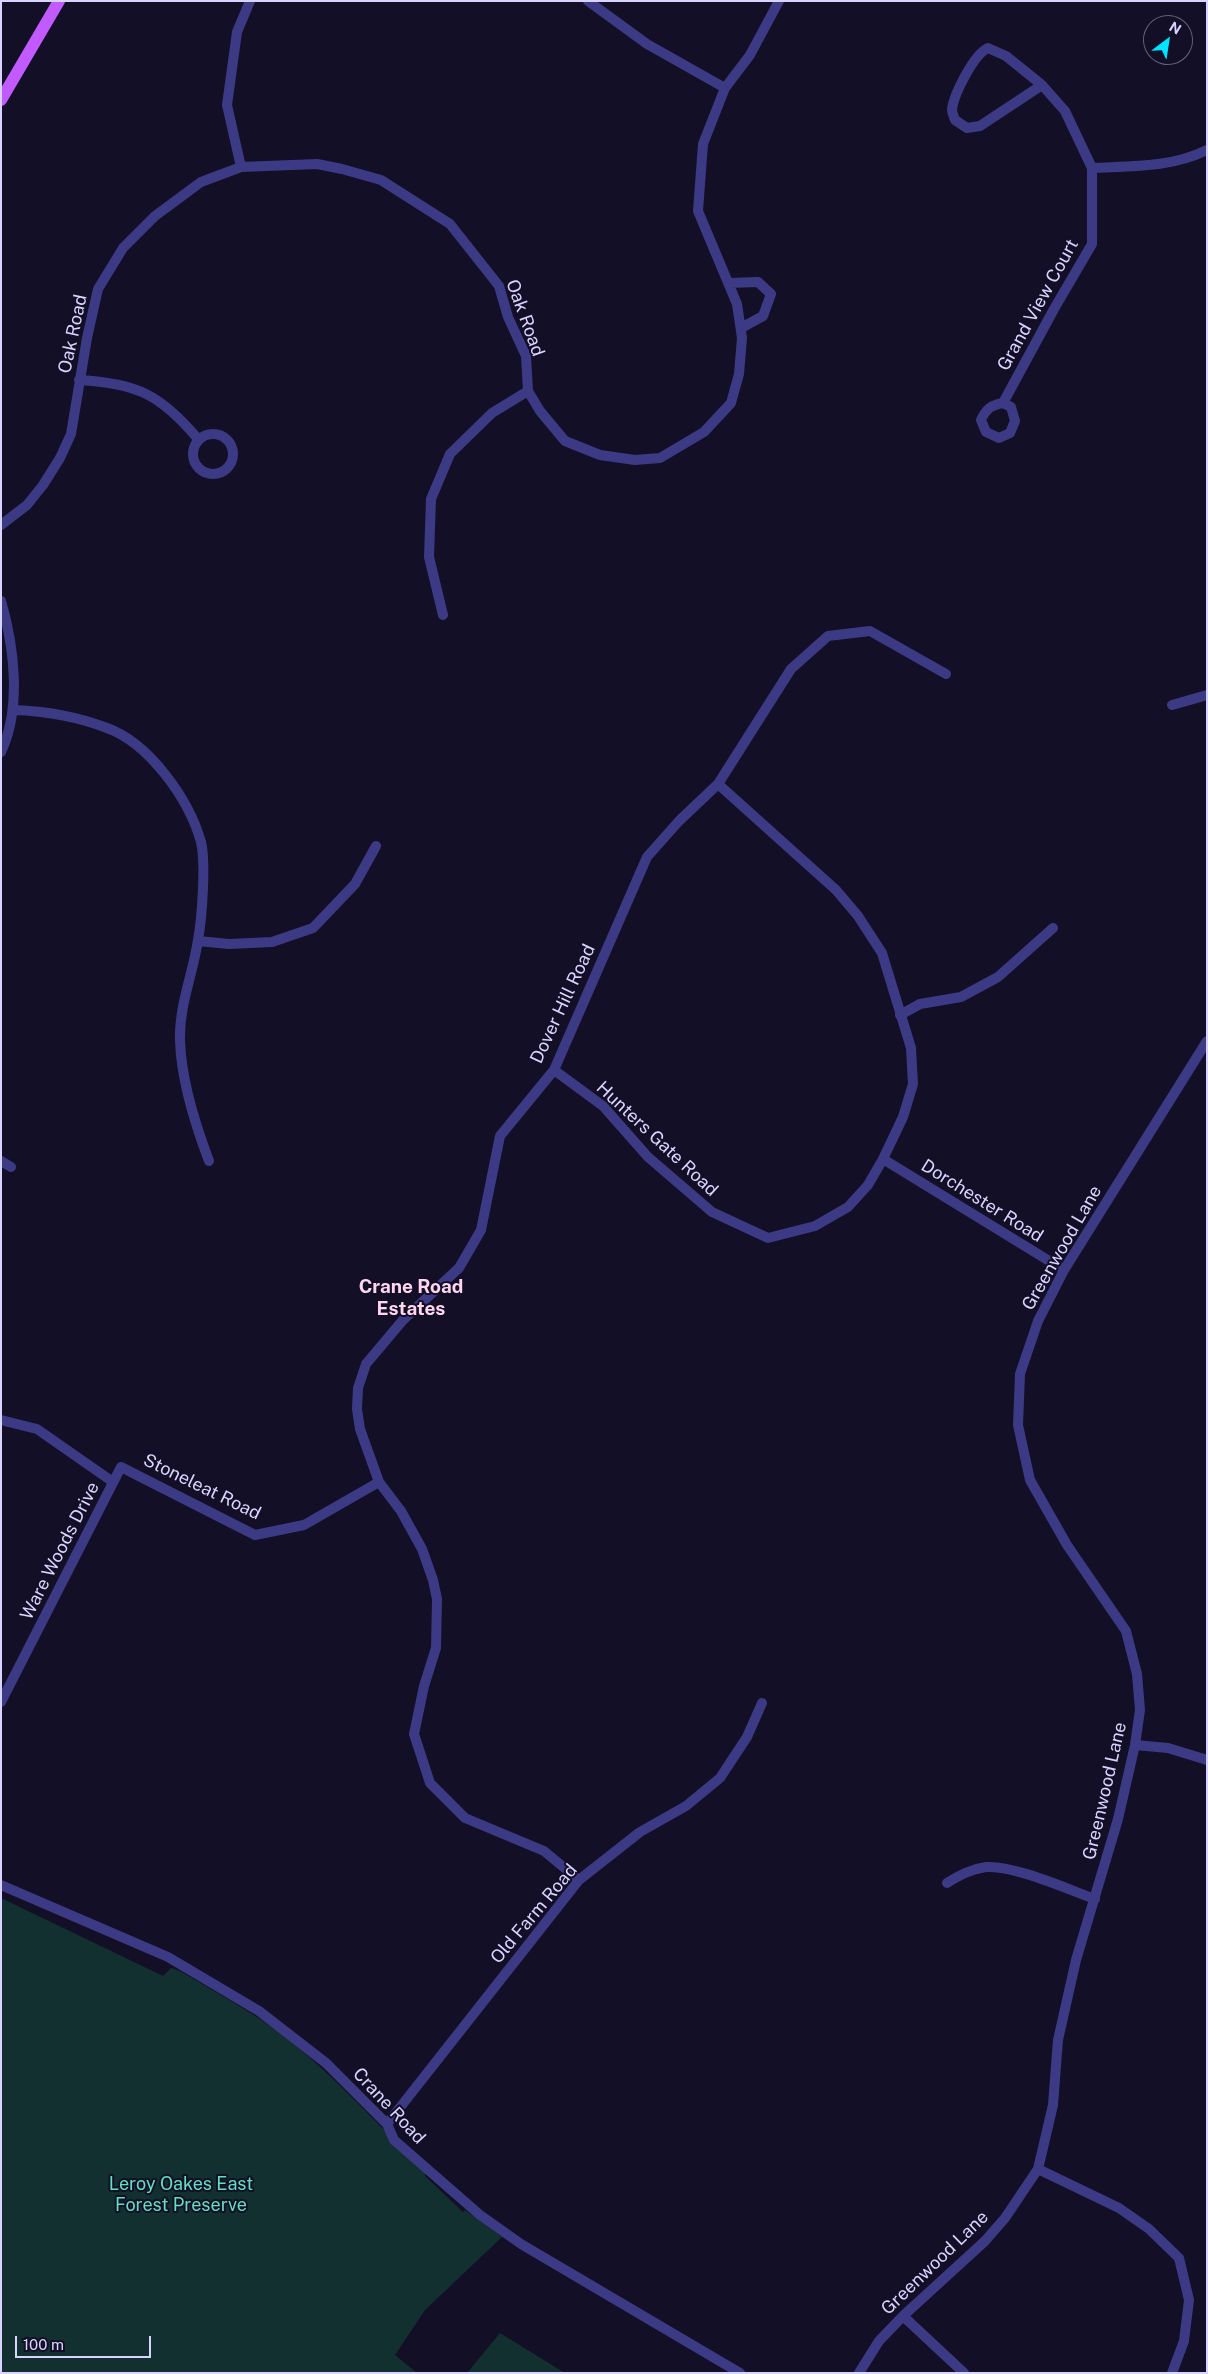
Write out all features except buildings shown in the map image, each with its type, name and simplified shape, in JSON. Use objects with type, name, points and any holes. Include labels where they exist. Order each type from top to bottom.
[{"type":"main road","points":[[1,100],[59,1]]},
{"type":"street","points":[[241,167],[227,105],[238,32],[250,1]]},
{"type":"street","points":[[588,1],[647,44],[725,88]]},
{"type":"street","name":"Oak Road","points":[[1,526],[27,505],[60,458],[71,434],[98,289],[123,248],[155,216],[201,182],[241,167],[317,164],[342,169],[382,180],[450,224],[499,286],[508,317],[526,356],[528,391],[540,411],[565,441],[609,456],[635,460],[660,458],[704,432],[731,403],[739,374],[742,338],[737,304],[698,211],[702,144],[725,88],[750,55],[779,1]]},
{"type":"street","name":"Grand View Court","points":[[1003,403],[1092,244],[1092,168],[1065,110],[1042,85],[1006,56],[988,48],[978,54],[971,66],[955,100],[953,115],[959,124],[967,128],[974,128],[1042,85]]},
{"type":"street","points":[[1092,168],[1157,165],[1188,158],[1207,150]]},
{"type":"street","points":[[728,283],[758,282],[771,294],[763,316],[741,328]]},
{"type":"street","points":[[80,380],[112,382],[130,386],[150,394],[184,422],[198,439]]},
{"type":"street","points":[[443,615],[429,557],[430,499],[450,454],[492,413],[528,391]]},
{"type":"street","points":[[214,434],[227,439],[233,451],[233,458],[226,470],[213,475],[206,474],[195,465],[192,452],[198,439],[214,434]]},
{"type":"street","points":[[1,601],[10,636],[14,710],[1,752]]},
{"type":"street","name":"Dover Hill Road","points":[[579,1880],[544,1851],[465,1818],[430,1783],[414,1734],[424,1686],[436,1648],[437,1599],[433,1580],[422,1549],[401,1511],[380,1482],[360,1430],[357,1409],[358,1388],[366,1364],[403,1320],[460,1268],[481,1230],[500,1136],[554,1070],[647,857],[679,821],[718,784],[790,670],[828,636],[870,631],[946,674]]},
{"type":"street","points":[[1172,705],[1207,695]]},
{"type":"street","points":[[14,710],[42,711],[108,728],[129,740],[160,768],[176,789],[201,842],[202,905],[198,941],[182,1004],[180,1041],[194,1121],[209,1161]]},
{"type":"street","name":"Hunters Gate Road","points":[[554,1070],[603,1106],[648,1157],[712,1212],[768,1238],[816,1226],[848,1207],[868,1185],[884,1159],[903,1116],[913,1084],[911,1048],[882,953],[858,916],[836,890],[718,784]]},
{"type":"street","points":[[198,941],[230,944],[272,942],[314,928],[355,884],[376,846]]},
{"type":"street","points":[[900,1015],[920,1004],[961,997],[998,977],[1053,928]]},
{"type":"street","name":"Greenwood Lane","points":[[859,2373],[879,2341],[903,2316],[984,2241],[1005,2218],[1038,2169],[1053,2105],[1058,2040],[1076,1960],[1118,1819],[1135,1745],[1140,1710],[1137,1674],[1126,1631],[1067,1545],[1030,1480],[1018,1425],[1020,1374],[1038,1321],[1064,1270],[1207,1041]]},
{"type":"street","name":"Dorchester Road","points":[[884,1159],[1064,1270]]},
{"type":"street","points":[[1,1420],[37,1429],[113,1482]]},
{"type":"street","name":"Stoneleat Road","points":[[120,1468],[123,1466],[255,1535],[304,1525],[380,1482]]},
{"type":"street","name":"Ware Woods Drive","points":[[1,1702],[120,1468]]},
{"type":"street","name":"Old Farm Road","points":[[388,2124],[579,1880],[640,1832],[686,1806],[720,1778],[747,1737],[762,1703]]},
{"type":"street","points":[[1135,1745],[1168,1748],[1207,1760]]},
{"type":"street","points":[[947,1883],[966,1872],[988,1867],[1016,1872],[1094,1899]]},
{"type":"street","name":"Crane Road","points":[[1,1885],[168,1957],[220,1986],[259,2011],[326,2063],[388,2124],[394,2140],[487,2220],[546,2260],[740,2373]]},
{"type":"street","points":[[1038,2169],[1119,2208],[1149,2229],[1179,2258],[1189,2300],[1184,2341],[1172,2373]]},
{"type":"street","points":[[903,2316],[964,2373]]},
{"type":"green space","name":"Leroy Oakes East Forest Preserve","points":[[1,1898],[163,1976],[171,1968],[180,1971],[256,2017],[281,2034],[319,2066],[425,2171],[425,2176],[463,2212],[465,2210],[502,2237],[425,2310],[395,2355],[417,2373],[1,2373]]},
{"type":"green space","points":[[500,2333],[565,2373],[467,2373]]},
{"type":"district","name":"Crane Road Estates","points":[[411,1298]]}]
